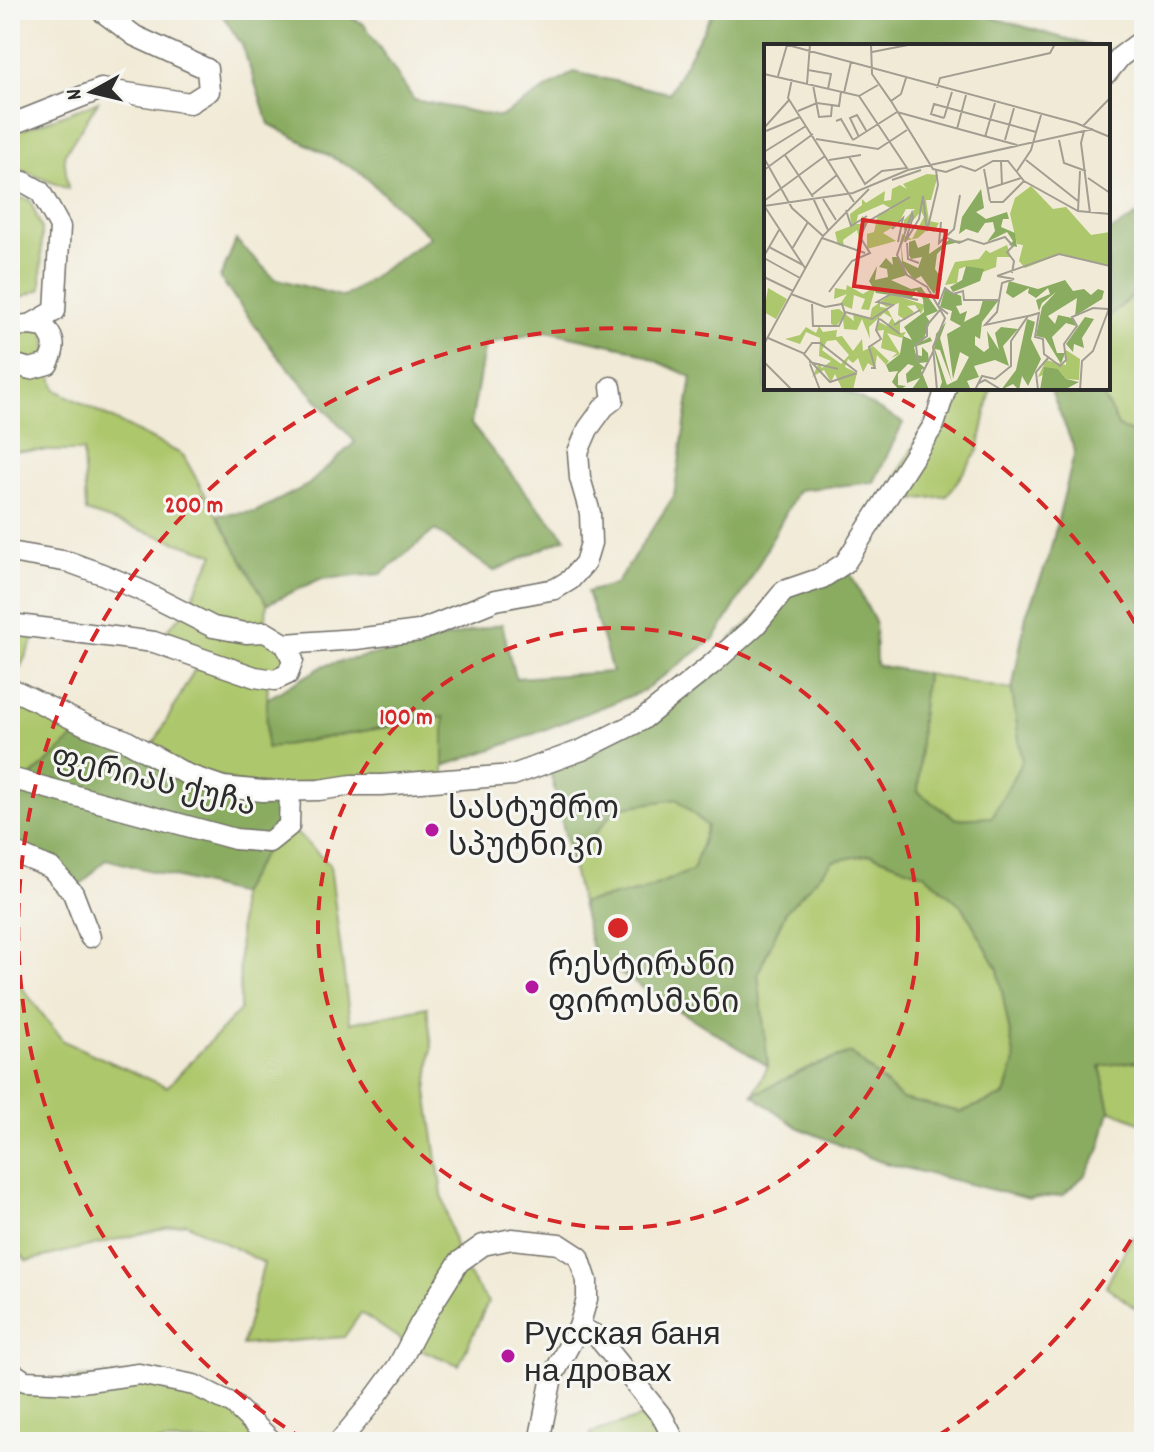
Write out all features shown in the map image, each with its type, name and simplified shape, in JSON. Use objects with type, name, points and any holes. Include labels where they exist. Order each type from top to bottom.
[{"type":"street","points":[[10,125],[101,89],[190,103],[209,91],[207,69],[135,36],[100,10]]},
{"type":"street","points":[[1110,70],[1120,57],[1144,39]]},
{"type":"street","points":[[10,179],[24,182],[40,191],[60,227],[55,311],[20,326]]},
{"type":"street","points":[[10,363],[30,369],[48,364],[54,352],[53,337],[45,327],[20,326]]},
{"type":"street","points":[[285,644],[419,631],[496,600],[555,589],[570,580],[585,563],[591,543],[590,513],[580,478],[578,452],[588,429],[613,400],[611,387]]},
{"type":"street","points":[[10,688],[87,726],[125,740],[188,775],[223,787],[290,790],[513,775],[582,750],[642,720],[756,625],[784,591],[822,578],[845,563],[934,425],[945,390]]},
{"type":"street","points":[[10,552],[69,562],[140,590],[213,627],[246,633],[265,632],[285,644],[293,660],[288,674],[275,680],[239,672],[154,642],[10,624]]},
{"type":"street","name":"ფერიას ქუჩა","points":[[10,778],[235,839],[269,842],[289,826],[290,790]]},
{"type":"street","points":[[10,851],[51,868],[73,893],[90,937]]},
{"type":"street","points":[[339,1442],[398,1366],[459,1262],[483,1245],[512,1239],[559,1244],[579,1257],[587,1281],[587,1299],[579,1327],[552,1377],[539,1442]]},
{"type":"street","points":[[579,1327],[597,1336],[663,1418],[675,1442]]},
{"type":"street","points":[[10,1371],[25,1381],[74,1383],[139,1374],[194,1385],[233,1404],[273,1442]]},
{"type":"green space","points":[[219,10],[335,10],[364,24],[414,100],[500,117],[574,72],[669,93],[714,10],[967,10],[1083,44],[764,44],[764,390],[845,390],[903,423],[874,482],[798,490],[747,586],[715,638],[643,691],[444,766],[444,717],[266,748],[267,699],[325,665],[502,624],[515,678],[612,672],[587,592],[616,584],[674,496],[692,377],[630,349],[547,331],[485,344],[471,424],[566,538],[494,571],[435,530],[381,574],[320,579],[267,604],[217,515],[255,512],[308,485],[355,442],[276,354],[220,278],[236,240],[274,278],[344,297],[430,237],[360,172],[269,124],[242,45]]},
{"type":"green space","points":[[98,102],[64,155],[68,189],[10,168],[10,130],[25,129]]},
{"type":"green space","points":[[10,196],[30,200],[42,229],[41,289],[10,302]]},
{"type":"green space","points":[[1144,211],[1144,284],[1110,316],[1110,232]]},
{"type":"green space","points":[[1144,284],[1144,439],[1119,427],[1098,390],[1110,390],[1110,316]]},
{"type":"green space","points":[[10,326],[45,327],[48,364],[56,390],[183,455],[267,604],[265,632],[293,660],[268,679],[266,748],[444,717],[444,780],[263,791],[148,754],[201,658],[154,642],[185,612],[214,554],[86,512],[83,451],[10,451]]},
{"type":"green space","points":[[945,390],[991,390],[978,451],[947,496],[882,503]]},
{"type":"green space","points":[[1051,390],[1098,390],[1119,427],[1144,439],[1144,1060],[1100,1066],[1110,1110],[1100,1149],[1086,1174],[1063,1195],[1029,1199],[881,1162],[797,1127],[753,1095],[808,1068],[851,1053],[902,1099],[961,1112],[1005,1095],[1015,1061],[998,969],[963,907],[926,875],[871,854],[833,861],[786,911],[758,973],[768,1066],[594,957],[581,903],[641,891],[693,870],[707,826],[677,799],[617,808],[571,861],[548,762],[642,720],[784,591],[845,563],[875,622],[876,665],[926,674],[918,792],[956,819],[992,817],[1022,761],[1012,690],[1026,615],[1048,560],[1075,451]]},
{"type":"green space","points":[[10,624],[40,627],[10,688]]},
{"type":"green space","points":[[926,674],[1012,690],[1022,761],[993,817],[956,819],[918,792]]},
{"type":"green space","points":[[10,688],[87,726],[25,782],[10,778]]},
{"type":"green space","points":[[87,726],[188,775],[290,790],[290,810],[239,894],[106,859],[73,893],[10,851],[10,778],[25,782]]},
{"type":"green space","points":[[677,799],[707,826],[694,870],[641,891],[581,903],[571,861],[617,808]]},
{"type":"green space","points":[[289,826],[330,865],[350,1023],[427,1007],[432,1048],[427,1091],[442,1194],[459,1262],[488,1302],[459,1365],[409,1345],[361,1313],[344,1337],[242,1345],[264,1263],[186,1223],[27,1261],[10,1243],[10,972],[63,1041],[167,1087],[240,1010],[239,894],[269,842]]},
{"type":"green space","points":[[871,854],[926,875],[963,907],[998,969],[1015,1061],[1005,1095],[961,1112],[902,1099],[851,1053],[808,1068],[753,1095],[768,1066],[758,973],[786,911],[833,861]]},
{"type":"green space","points":[[1144,1060],[1144,1124],[1110,1110],[1100,1066]]},
{"type":"green space","points":[[1132,1237],[1144,1242],[1144,1315],[1106,1286]]},
{"type":"green space","points":[[10,1371],[25,1381],[139,1374],[194,1385],[273,1442],[10,1442]]},
{"type":"green space","points":[[655,1413],[672,1442],[589,1442],[591,1433]]},
{"type":"place","name":"სასტუმრო სპუტნიკი","points":[[432,830]]},
{"type":"place","name":"რესტირანი ფიროსმანი","points":[[532,987]]},
{"type":"place","name":"Русская баня на дровах","points":[[508,1356]]}]
